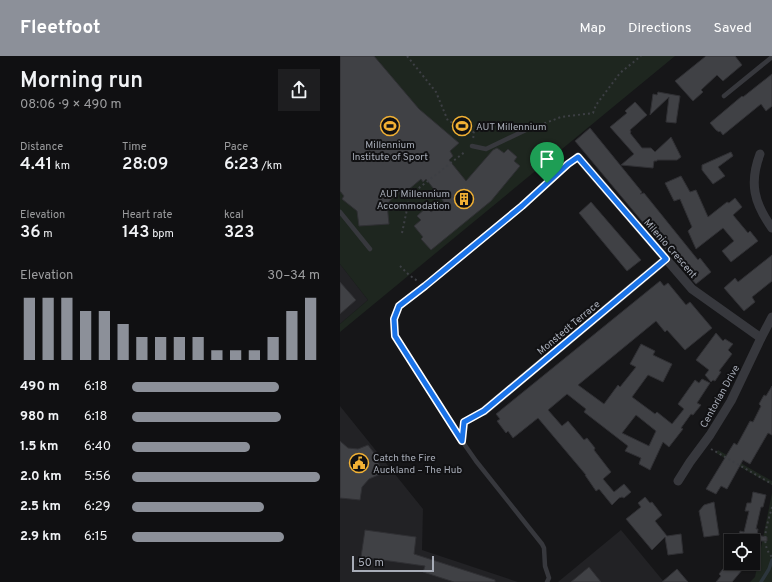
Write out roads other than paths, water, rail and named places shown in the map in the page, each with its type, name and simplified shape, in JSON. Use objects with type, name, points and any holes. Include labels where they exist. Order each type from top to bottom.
[{"type":"street","points":[[760,154],[756,163],[753,184],[760,208],[772,228]]},
{"type":"street","name":"Milenio Crescent","points":[[578,157],[692,289],[761,338]]},
{"type":"street","name":"Monstedt Terrace","points":[[484,411],[666,259]]},
{"type":"street","name":"Centorian Drive","points":[[678,481],[732,401],[772,317]]},
{"type":"lane","points":[[724,96],[772,57]]},
{"type":"lane","points":[[472,146],[486,149],[528,129]]},
{"type":"lane","points":[[547,582],[549,578],[545,566],[544,548],[542,544],[476,461],[462,441],[395,336],[394,319],[399,306],[522,206],[568,164],[578,157]]},
{"type":"lane","points":[[340,212],[370,249]]},
{"type":"lane","points":[[462,441],[464,422],[484,411]]},
{"type":"waterway","points":[[761,582],[769,569],[772,560]]},
{"type":"place","name":"Millennium Institute of Sport","points":[[390,126]]},
{"type":"place","name":"AUT Millennium","points":[[462,126]]},
{"type":"place","name":"AUT Millennium Accommodation","points":[[464,199]]},
{"type":"place","name":"Catch the Fire Auckland – The Hub","points":[[359,463]]}]
